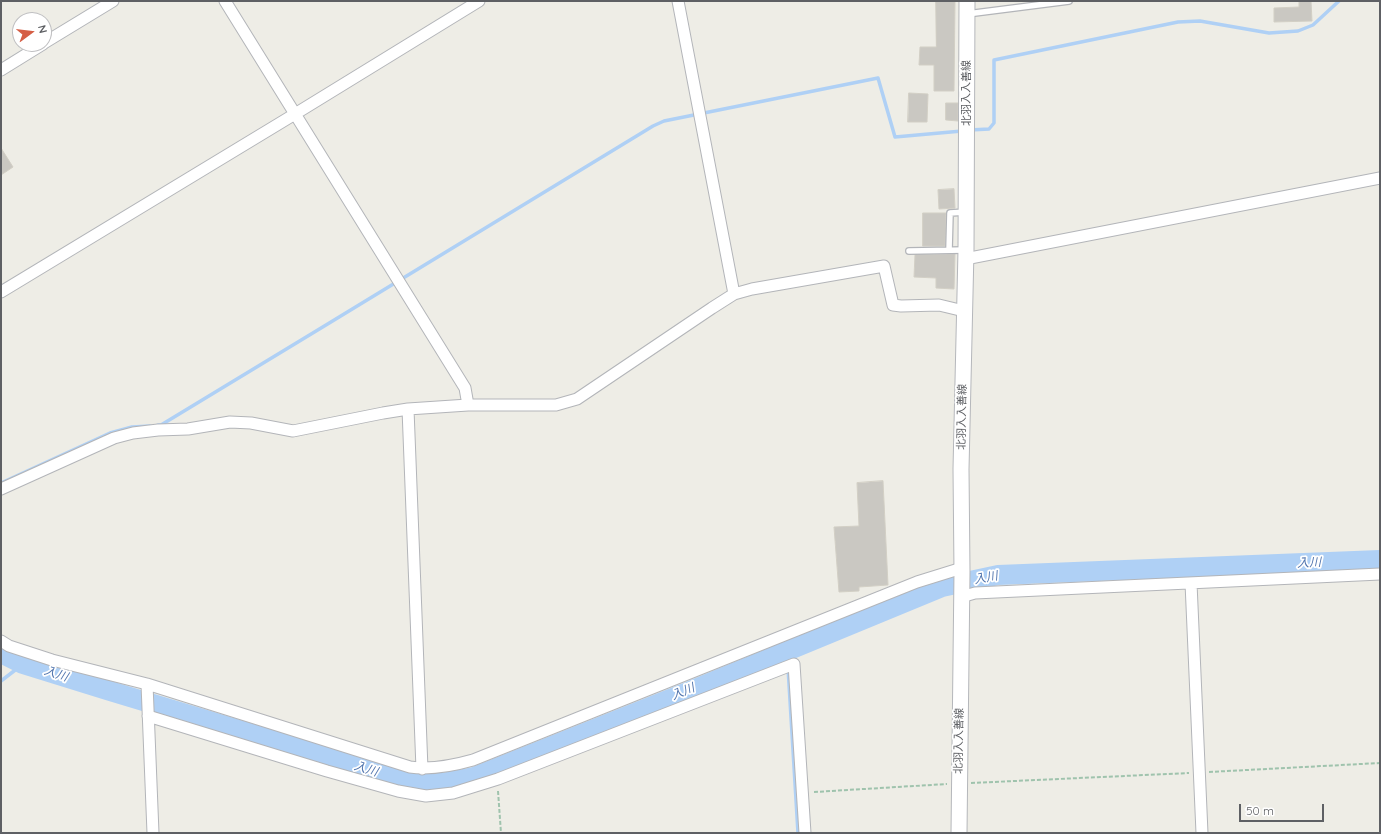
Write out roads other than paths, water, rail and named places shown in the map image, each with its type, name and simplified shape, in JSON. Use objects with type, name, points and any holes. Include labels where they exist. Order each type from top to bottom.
[{"type":"main road","name":"北羽入入善線","points":[[959,833],[962,570],[961,469],[966,254],[967,8]]},
{"type":"street","points":[[52,38],[113,1]]},
{"type":"street","points":[[225,1],[465,388],[468,405]]},
{"type":"street","points":[[1,292],[479,1]]},
{"type":"street","points":[[678,1],[734,294]]},
{"type":"street","points":[[1,70],[30,52]]},
{"type":"street","points":[[966,254],[1380,178]]},
{"type":"street","points":[[1,489],[114,438],[133,433],[188,429],[230,422],[251,423],[294,430],[383,413],[408,410],[468,405],[556,405],[577,399],[642,354],[734,294],[752,289],[884,266],[893,305],[939,305],[964,311]]},
{"type":"street","points":[[408,410],[422,769]]},
{"type":"street","points":[[1,641],[9,646],[52,660],[147,684],[410,767],[422,769],[447,768],[473,760],[917,582],[962,570]]},
{"type":"street","points":[[961,594],[975,592],[1380,574]]},
{"type":"street","points":[[1191,583],[1202,833]]},
{"type":"street","points":[[148,716],[341,775],[398,791],[426,796],[453,793],[498,779],[794,664],[805,833]]},
{"type":"street","points":[[147,684],[153,833]]},
{"type":"lane","points":[[967,8],[1069,1]]},
{"type":"lane","points":[[949,250],[950,213],[966,212]]},
{"type":"lane","points":[[910,251],[949,250],[966,254]]},
{"type":"waterway","points":[[970,130],[989,129],[994,123],[994,60],[1178,22],[1200,21],[1269,33],[1298,31],[1313,25],[1339,1]]},
{"type":"waterway","points":[[158,425],[161,425],[653,126],[664,121],[878,78],[895,137],[962,131]]},
{"type":"waterway","points":[[1,483],[110,433],[132,427],[150,426]]},
{"type":"waterway","name":"入川","points":[[1,653],[23,664],[402,779],[441,783],[474,777],[690,691],[942,587],[998,575],[1380,560]]},
{"type":"waterway","points":[[787,651],[798,833]]},
{"type":"waterway","points":[[1,681],[23,664]]}]
